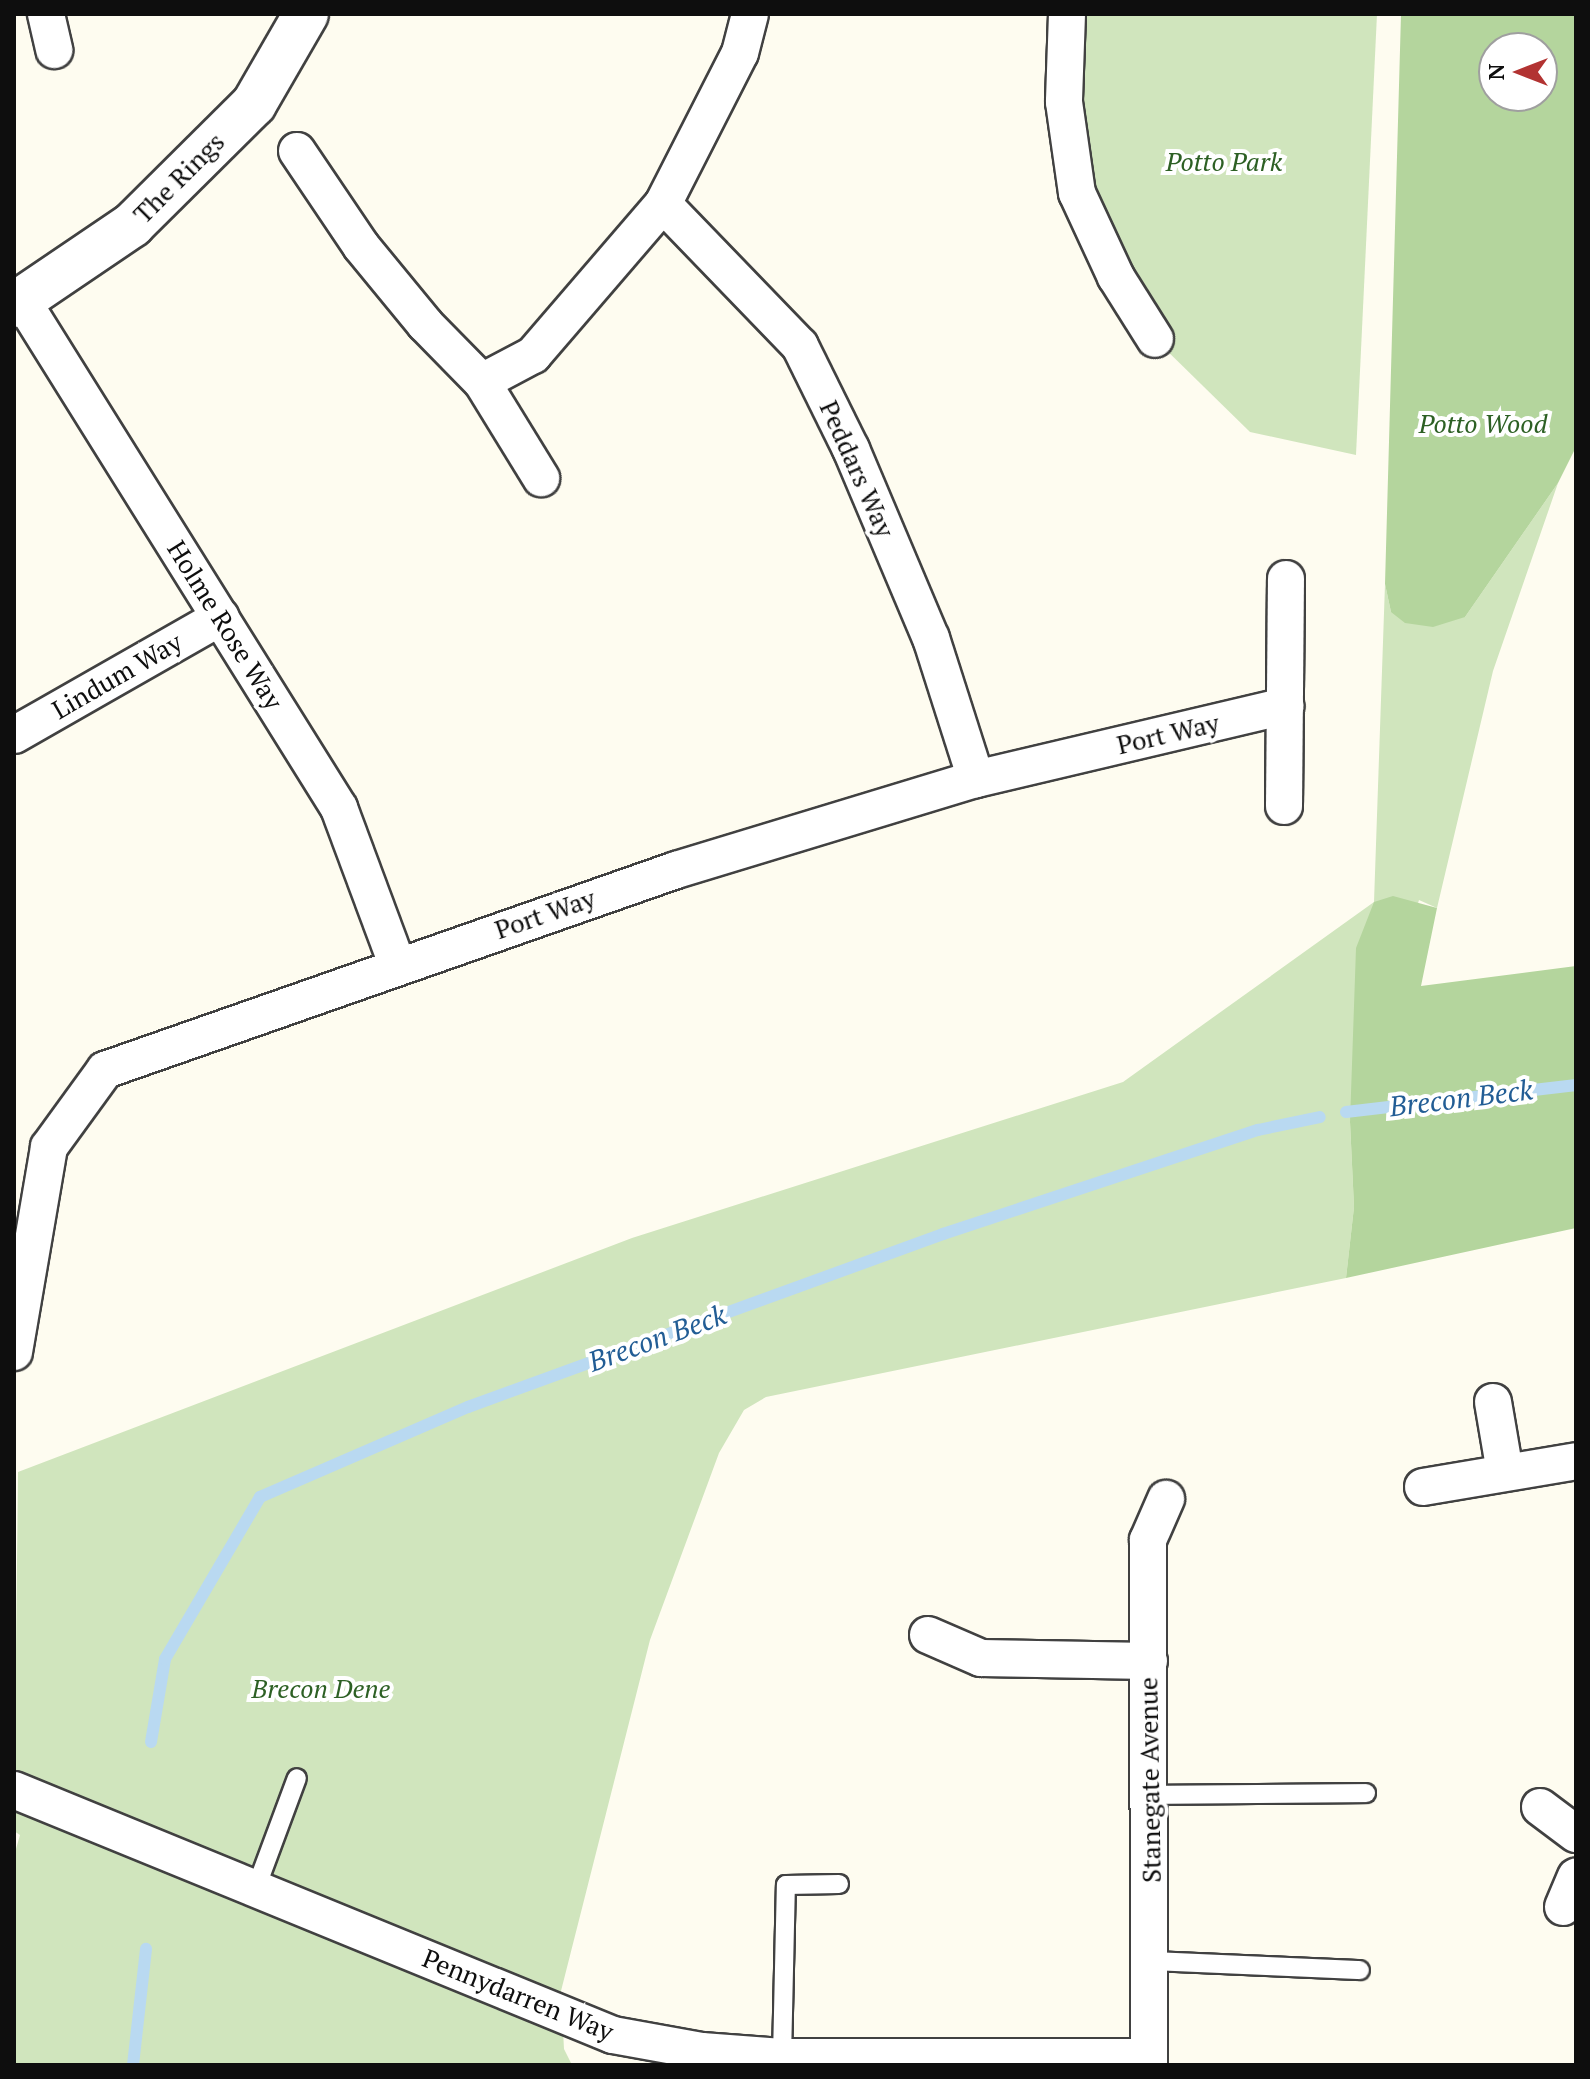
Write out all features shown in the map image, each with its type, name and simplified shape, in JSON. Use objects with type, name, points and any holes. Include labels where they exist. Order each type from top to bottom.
[{"type":"street","points":[[46,14],[54,50]]},
{"type":"street","name":"The Rings","points":[[18,304],[132,225],[254,104],[306,14]]},
{"type":"street","points":[[482,382],[533,355],[663,204],[740,53],[750,14]]},
{"type":"street","points":[[1067,14],[1064,102],[1077,193],[1116,277],[1155,339]]},
{"type":"street","points":[[297,151],[361,246],[425,324],[482,382],[541,478]]},
{"type":"street","name":"Peddars Way","points":[[663,204],[800,346],[851,449],[931,638],[976,779]]},
{"type":"street","name":"Holme Rose Way","points":[[18,304],[221,617],[339,808],[397,964]]},
{"type":"street","points":[[1284,806],[1286,579]]},
{"type":"street","name":"Lindum Way","points":[[14,735],[221,617]]},
{"type":"street","name":"Port Way","points":[[14,1352],[22,1263],[49,1147],[105,1070],[397,964],[676,870],[976,779],[1286,706]]},
{"type":"street","points":[[1493,1402],[1505,1472]]},
{"type":"street","points":[[1423,1487],[1576,1461]]},
{"type":"street","name":"Stanegate Avenue","points":[[1149,2061],[1148,1540],[1166,1499]]},
{"type":"street","points":[[928,1635],[981,1658],[1149,1661]]},
{"type":"street","name":"Pennydarren Way","points":[[14,1790],[256,1888],[608,2050],[782,2057],[1149,2061]]},
{"type":"street","points":[[1540,1807],[1576,1834]]},
{"type":"lane","points":[[256,1888],[297,1778]]},
{"type":"lane","points":[[1149,1795],[1366,1793]]},
{"type":"lane","points":[[782,2057],[786,1885],[839,1884]]},
{"type":"lane","points":[[1150,1961],[1360,1970]]},
{"type":"green space","name":"Potto Park","points":[[1067,14],[1377,14],[1356,455],[1250,432],[1155,339],[1116,277],[1064,102]]},
{"type":"green space","name":"Potto Wood","points":[[1401,14],[1576,14],[1576,447],[1558,483],[1465,617],[1433,627],[1405,623],[1391,612],[1385,584]]},
{"type":"green space","name":"Brecon Dene","points":[[1558,483],[1493,671],[1437,908],[1419,900],[1350,1122],[1354,1207],[1346,1278],[766,1397],[744,1410],[719,1453],[650,1640],[561,1991],[564,2049],[572,2065],[14,2065],[14,1856],[20,1835],[14,1831],[18,1472],[632,1238],[1123,1082],[1374,902],[1385,584],[1391,612],[1465,617]]},
{"type":"green space","points":[[1393,896],[1437,908],[1421,986],[1576,966],[1576,1228],[1346,1278],[1354,1207],[1350,1122],[1356,948],[1374,902]]},
{"type":"waterway","name":"Brecon Beck","points":[[1346,1112],[1576,1085]]},
{"type":"waterway","name":"Brecon Beck","points":[[151,1742],[165,1659],[260,1497],[468,1407],[943,1234],[1258,1130],[1320,1117]]},
{"type":"waterway","name":"Brecon Beck","points":[[133,2065],[146,1949]]}]
